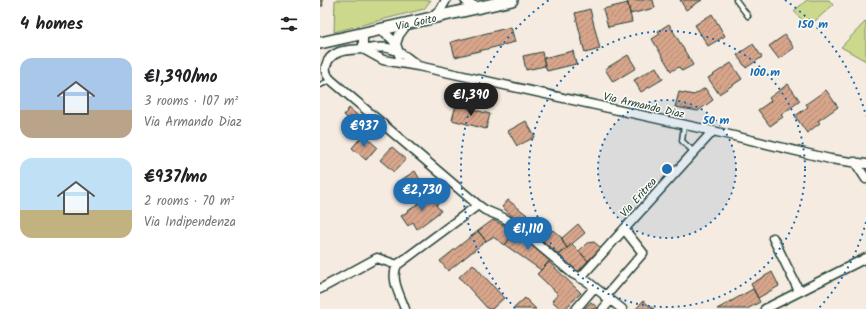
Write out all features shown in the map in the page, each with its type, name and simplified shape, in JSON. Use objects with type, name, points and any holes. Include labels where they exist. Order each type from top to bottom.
[{"type":"street","points":[[429,19],[441,9],[446,0]]},
{"type":"street","points":[[465,0],[466,2],[480,8]]},
{"type":"street","name":"Via Goito","points":[[320,42],[512,0]]},
{"type":"street","points":[[395,62],[399,56],[397,48],[399,35],[408,23]]},
{"type":"street","name":"Via Armando Diaz","points":[[377,30],[388,35],[397,48],[418,66]]},
{"type":"street","points":[[363,33],[363,49]]},
{"type":"street","points":[[397,48],[382,47],[344,51],[332,56],[328,61],[326,69],[327,75],[330,80],[478,205],[515,225],[573,274],[622,309]]},
{"type":"street","name":"Via Armando Diaz","points":[[363,49],[383,60],[418,66],[713,131],[830,159],[866,164]]},
{"type":"street","name":"Via Eritrea","points":[[580,278],[713,131]]},
{"type":"street","points":[[855,162],[866,179]]},
{"type":"street","points":[[406,309],[393,277],[397,265],[478,205]]},
{"type":"street","points":[[603,309],[608,299],[643,253],[624,229]]},
{"type":"street","points":[[773,238],[799,291]]},
{"type":"street","points":[[320,289],[376,258],[397,265]]},
{"type":"street","points":[[765,309],[866,258]]},
{"type":"street","points":[[576,309],[594,288]]},
{"type":"lane","points":[[736,0],[748,16]]},
{"type":"lane","points":[[320,85],[330,80]]},
{"type":"lane","points":[[684,125],[682,141],[694,152]]},
{"type":"green space","points":[[335,0],[431,0],[424,9],[334,32]]},
{"type":"green space","points":[[807,0],[829,0],[833,5],[808,27],[794,11]]},
{"type":"green space","points":[[866,21],[866,61],[841,47]]},
{"type":"building","points":[[320,0],[322,0],[323,6],[320,6]]},
{"type":"building","points":[[627,0],[653,0],[655,8],[630,14]]},
{"type":"building","points":[[680,0],[702,0],[686,10]]},
{"type":"building","points":[[628,3],[632,22],[608,27],[603,9]]},
{"type":"building","points":[[590,9],[600,49],[585,53],[575,13]]},
{"type":"building","points":[[712,14],[725,36],[708,46],[695,25]]},
{"type":"building","points":[[669,24],[693,65],[682,71],[679,67],[671,71],[652,39],[660,34],[658,31]]},
{"type":"building","points":[[511,27],[515,42],[455,57],[451,42]]},
{"type":"building","points":[[785,35],[794,48],[779,59],[769,46]]},
{"type":"building","points":[[753,44],[762,57],[746,68],[737,55]]},
{"type":"building","points":[[573,51],[576,64],[547,71],[543,58]]},
{"type":"building","points":[[542,52],[545,66],[526,70],[523,56]]},
{"type":"building","points":[[628,55],[636,68],[613,82],[605,69]]},
{"type":"building","points":[[731,63],[742,79],[719,94],[708,78]]},
{"type":"building","points":[[656,67],[663,79],[641,92],[634,80]]},
{"type":"building","points":[[788,84],[800,101],[781,115],[783,117],[770,126],[758,110],[771,101],[769,98]]},
{"type":"building","points":[[705,88],[713,100],[698,111],[675,107],[679,92],[694,95]]},
{"type":"building","points":[[826,90],[838,107],[818,121],[820,123],[807,133],[795,116],[808,107],[806,104]]},
{"type":"building","points":[[456,105],[490,114],[486,129],[452,120]]},
{"type":"building","points":[[349,108],[363,120],[352,134],[343,127],[349,120],[344,115]]},
{"type":"building","points":[[526,121],[535,137],[517,146],[508,131]]},
{"type":"building","points":[[363,135],[377,147],[366,160],[352,148]]},
{"type":"building","points":[[392,147],[406,159],[394,172],[380,160]]},
{"type":"building","points":[[415,171],[423,185],[410,194],[401,180]]},
{"type":"building","points":[[432,194],[439,203],[436,205],[441,211],[417,229],[413,222],[408,226],[401,216]]},
{"type":"building","points":[[508,200],[531,218],[523,225],[502,207]]},
{"type":"building","points":[[531,218],[550,233],[543,241],[523,225]]},
{"type":"building","points":[[493,220],[515,231],[505,245],[493,237],[486,241],[478,231]]},
{"type":"building","points":[[578,224],[585,233],[567,248],[562,238]]},
{"type":"building","points":[[553,230],[562,238],[567,248],[559,255],[543,241]]},
{"type":"building","points":[[478,231],[486,241],[448,271],[440,261]]},
{"type":"building","points":[[515,231],[551,259],[541,270],[505,245]]},
{"type":"building","points":[[594,242],[601,248],[588,261],[579,251],[587,243]]},
{"type":"building","points":[[572,244],[588,261],[578,272],[559,255]]},
{"type":"building","points":[[549,262],[581,293],[565,309],[561,309],[552,301],[558,294],[537,274]]},
{"type":"building","points":[[473,264],[504,298],[492,309],[488,309],[459,277]]},
{"type":"building","points":[[772,272],[779,286],[758,298],[751,284]]},
{"type":"building","points":[[753,289],[760,302],[747,309],[717,309]]},
{"type":"building","points":[[525,298],[536,309],[513,309]]},
{"type":"building","points":[[643,301],[654,309],[636,309]]},
{"type":"building","points":[[591,302],[599,309],[584,309]]}]
